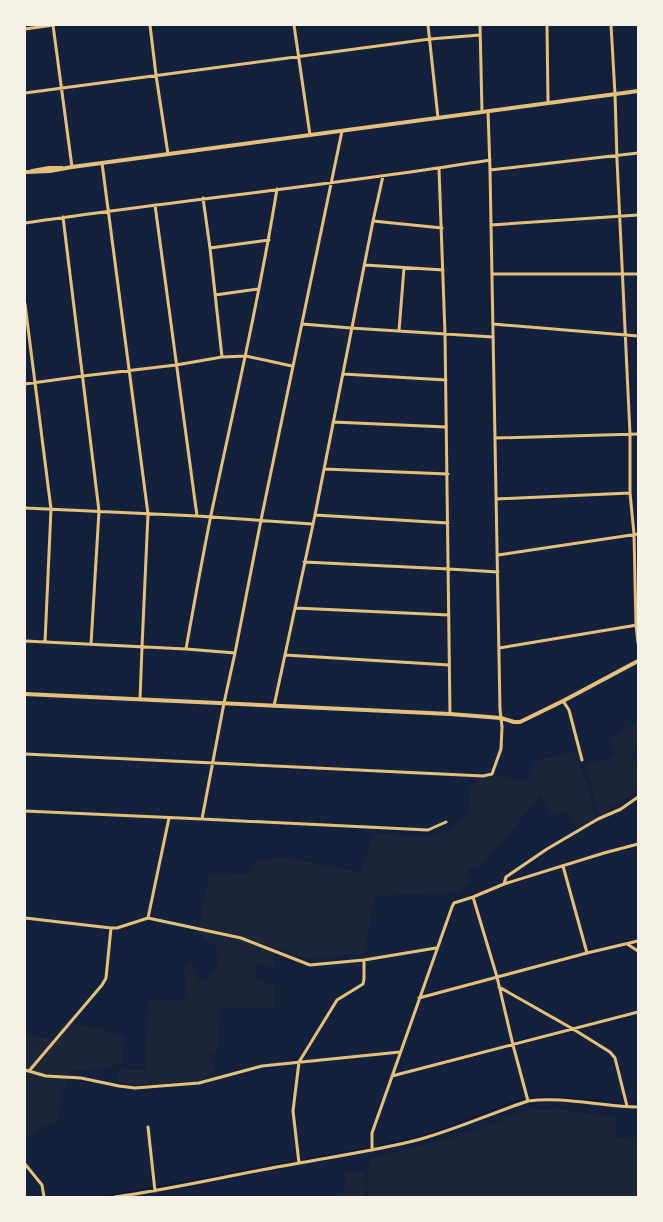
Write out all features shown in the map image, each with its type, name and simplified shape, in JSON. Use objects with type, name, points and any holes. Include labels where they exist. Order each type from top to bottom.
[{"type":"street","points":[[25,29],[53,25],[72,167]]},
{"type":"street","points":[[150,25],[168,154]]},
{"type":"street","points":[[294,25],[310,135]]},
{"type":"street","points":[[428,25],[438,118]]},
{"type":"street","points":[[480,25],[482,112]]},
{"type":"street","points":[[546,25],[548,102]]},
{"type":"street","points":[[611,25],[630,434],[630,493],[636,534],[638,643]]},
{"type":"street","points":[[25,93],[298,56],[480,35]]},
{"type":"street","points":[[26,173],[50,168],[65,168],[638,91]]},
{"type":"street","points":[[25,754],[483,776],[492,774],[501,749],[502,726],[500,718],[496,438],[488,111]]},
{"type":"street","points":[[202,819],[292,366],[342,131]]},
{"type":"street","points":[[490,170],[638,153]]},
{"type":"street","points":[[25,223],[203,198],[331,184],[490,160]]},
{"type":"street","points":[[102,163],[148,514],[140,699]]},
{"type":"street","points":[[439,168],[448,474],[450,714]]},
{"type":"street","points":[[274,706],[315,515],[365,265],[372,221],[383,176]]},
{"type":"street","points":[[186,649],[211,517],[269,240],[277,189]]},
{"type":"street","points":[[203,198],[222,357]]},
{"type":"street","points":[[155,205],[197,516]]},
{"type":"street","points":[[491,225],[638,215]]},
{"type":"street","points":[[63,217],[99,511],[91,644]]},
{"type":"street","points":[[372,221],[442,228]]},
{"type":"street","points":[[210,248],[269,240]]},
{"type":"street","points":[[365,265],[443,270]]},
{"type":"street","points":[[399,331],[404,268]]},
{"type":"street","points":[[492,274],[638,274]]},
{"type":"street","points":[[215,295],[258,289]]},
{"type":"street","points":[[25,304],[51,510],[45,642]]},
{"type":"street","points":[[301,324],[493,337]]},
{"type":"street","points":[[493,324],[638,336]]},
{"type":"street","points":[[25,384],[176,365],[222,357],[246,356],[292,366]]},
{"type":"street","points":[[343,374],[446,380]]},
{"type":"street","points":[[333,422],[446,427]]},
{"type":"street","points":[[496,438],[638,434]]},
{"type":"street","points":[[324,469],[448,474]]},
{"type":"street","points":[[496,499],[630,493]]},
{"type":"street","points":[[25,508],[197,516],[312,524]]},
{"type":"street","points":[[315,515],[448,523]]},
{"type":"street","points":[[498,556],[636,534]]},
{"type":"street","points":[[304,562],[498,572]]},
{"type":"street","points":[[295,608],[449,614]]},
{"type":"street","points":[[499,648],[637,625]]},
{"type":"street","points":[[25,641],[235,653]]},
{"type":"street","points":[[285,655],[449,665]]},
{"type":"street","points":[[25,694],[450,714],[500,718],[520,722],[564,701],[638,661]]},
{"type":"street","points":[[564,701],[569,710],[582,760]]},
{"type":"street","points":[[504,884],[506,877],[547,849],[598,819],[621,809],[638,797]]},
{"type":"street","points":[[25,811],[428,830],[446,822]]},
{"type":"street","points":[[148,918],[169,818]]},
{"type":"street","points":[[372,1150],[372,1133],[436,948],[454,903],[504,884],[638,844]]},
{"type":"street","points":[[563,866],[587,953]]},
{"type":"street","points":[[473,897],[497,977],[528,1101]]},
{"type":"street","points":[[25,918],[117,928],[148,918],[240,938],[310,965],[364,960],[436,948]]},
{"type":"street","points":[[110,928],[106,978],[27,1070],[46,1076],[81,1078],[135,1088],[196,1083],[262,1066],[400,1052]]},
{"type":"street","points":[[419,998],[638,941]]},
{"type":"street","points":[[626,944],[638,951]]},
{"type":"street","points":[[299,1163],[293,1111],[299,1062],[337,1000],[363,984],[364,960]]},
{"type":"street","points":[[498,986],[610,1052],[615,1058],[627,1106]]},
{"type":"street","points":[[392,1076],[638,1012]]},
{"type":"street","points":[[115,1197],[372,1150],[429,1136],[528,1101],[541,1099],[560,1100],[618,1107],[638,1107]]},
{"type":"street","points":[[148,1127],[155,1191]]},
{"type":"street","points":[[25,1164],[42,1185],[44,1197]]},
{"type":"shaded area","points":[[638,721],[638,748],[631,754],[638,765],[638,790],[599,816],[586,764],[616,756],[608,740]]},
{"type":"shaded area","points":[[576,752],[595,819],[576,828],[566,810],[552,817],[541,796],[482,864],[471,867],[467,873],[468,882],[460,892],[375,896],[364,953],[305,958],[276,947],[273,967],[257,963],[255,979],[275,986],[275,1009],[221,1007],[217,1052],[209,1056],[217,1073],[195,1081],[152,1084],[118,1082],[120,1068],[146,1071],[148,999],[188,1001],[184,970],[188,963],[194,966],[201,982],[208,980],[216,968],[220,956],[214,945],[198,932],[209,875],[249,874],[255,862],[282,857],[360,872],[374,833],[422,837],[448,832],[468,812],[470,789],[479,779],[493,775],[526,782],[537,760]]},
{"type":"shaded area","points":[[67,1022],[124,1035],[122,1064],[107,1065],[102,1071],[71,1070],[61,1098],[58,1121],[40,1127],[25,1141],[25,1034],[52,1039]]},
{"type":"shaded area","points":[[556,1109],[615,1117],[617,1138],[638,1136],[638,1197],[368,1197],[369,1159],[465,1134],[527,1111]]},
{"type":"shaded area","points":[[364,1170],[365,1197],[332,1197],[345,1189],[345,1174]]},
{"type":"waterway","points":[[532,1098],[554,1097],[621,1103]]},
{"type":"waterway","points":[[377,1146],[429,1134],[521,1100]]},
{"type":"waterway","points":[[632,1103],[638,1102]]},
{"type":"waterway","points":[[302,1160],[365,1148]]},
{"type":"waterway","points":[[157,1187],[293,1161]]},
{"type":"waterway","points":[[102,1197],[151,1188]]}]
